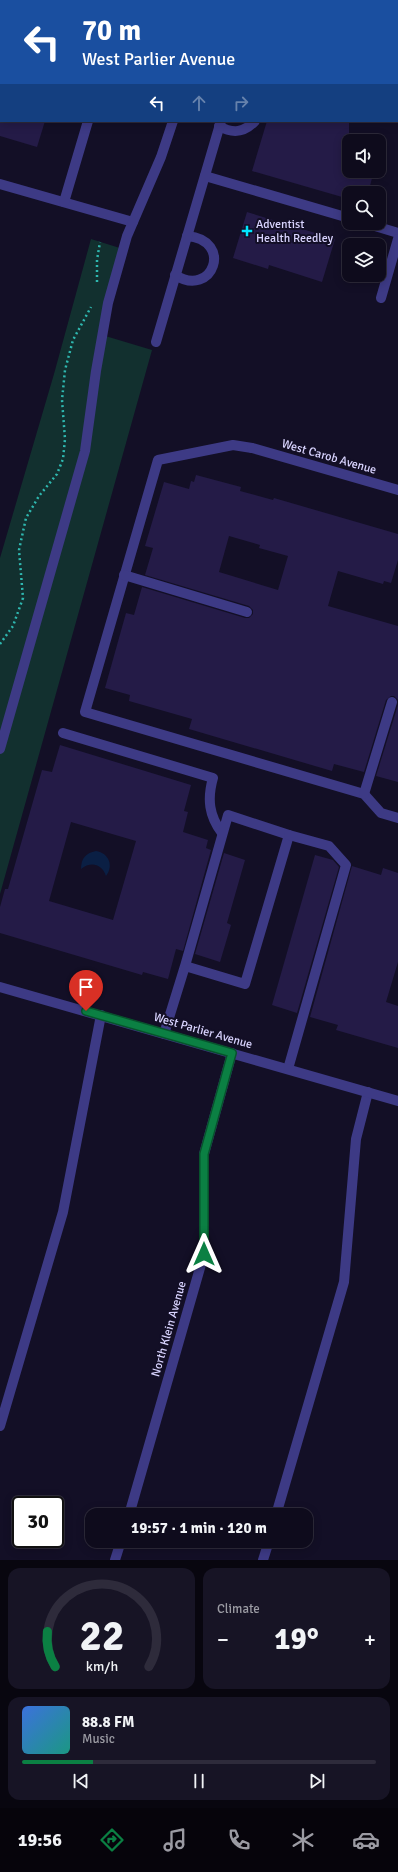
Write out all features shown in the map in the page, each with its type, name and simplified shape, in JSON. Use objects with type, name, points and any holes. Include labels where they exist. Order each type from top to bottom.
[{"type":"street","points":[[64,202],[88,122]]},
{"type":"street","points":[[0,749],[85,451],[100,344],[108,303],[127,236],[161,157],[173,122]]},
{"type":"street","points":[[220,123],[227,131],[235,132],[243,131],[254,122]]},
{"type":"street","points":[[156,342],[220,123]]},
{"type":"street","points":[[205,176],[342,216]]},
{"type":"street","points":[[0,184],[133,222]]},
{"type":"street","points":[[386,229],[398,232]]},
{"type":"street","points":[[176,275],[184,281],[192,282],[200,280],[212,270],[214,262],[211,247],[206,241],[197,237],[187,236]]},
{"type":"street","points":[[381,298],[398,239]]},
{"type":"street","name":"West Carob Avenue","points":[[124,575],[158,460],[233,445],[252,448],[398,490]]},
{"type":"street","points":[[247,612],[124,575],[85,712],[364,794],[381,813],[398,818]]},
{"type":"street","points":[[364,794],[392,702]]},
{"type":"street","points":[[63,733],[213,778],[209,796],[210,810],[216,826],[222,834]]},
{"type":"street","points":[[210,810],[329,846],[346,865],[288,1069]]},
{"type":"street","points":[[164,1034],[228,815]]},
{"type":"street","points":[[185,966],[245,984],[289,835]]},
{"type":"street","name":"West Parlier Avenue","points":[[0,987],[398,1101]]},
{"type":"street","points":[[0,1426],[63,1212],[101,1015]]},
{"type":"street","name":"North Klein Avenue","points":[[130,1508],[204,1254],[204,1154],[232,1053]]},
{"type":"street","points":[[278,1508],[344,1282],[356,1139],[368,1092]]},
{"type":"street","points":[[116,1560],[119,1548]]},
{"type":"street","points":[[263,1560],[267,1548]]},
{"type":"path","points":[[96,287],[100,242]]},
{"type":"path","points":[[0,644],[13,626],[23,598],[19,550],[26,518],[39,496],[57,474],[63,459],[65,439],[62,400],[65,370],[73,340],[93,301]]},
{"type":"green space","points":[[91,239],[123,249],[102,335],[152,350],[0,894],[0,558],[54,374]]},
{"type":"water","points":[[96,851],[104,854],[109,860],[110,868],[106,876],[102,869],[96,865],[89,865],[81,869],[83,859],[89,853]]},
{"type":"building","points":[[0,122],[45,122],[37,147],[0,136]]},
{"type":"building","points":[[267,122],[349,122],[349,134],[342,134],[342,178],[372,178],[370,186],[342,186],[342,197],[252,171]]},
{"type":"building","points":[[247,212],[335,239],[322,282],[269,265],[268,269],[233,258]]},
{"type":"building","points":[[196,475],[241,487],[240,491],[273,500],[274,498],[398,534],[398,560],[391,583],[384,581],[383,584],[338,571],[328,606],[398,626],[398,700],[394,696],[391,696],[386,700],[364,772],[334,764],[332,771],[189,729],[192,719],[129,701],[130,695],[105,688],[126,613],[134,615],[142,587],[245,618],[249,618],[253,614],[253,610],[249,606],[145,575],[153,548],[145,546],[164,482],[189,489],[191,481],[194,482]],"holes":[[[229,536],[260,545],[259,548],[288,556],[278,590],[219,572]]]},
{"type":"building","points":[[398,705],[398,782],[376,776]]},
{"type":"building","points":[[60,745],[191,785],[184,811],[188,812],[183,832],[208,840],[206,848],[211,850],[183,951],[176,949],[168,979],[143,972],[142,975],[0,933],[0,907],[5,889],[8,889],[42,770],[52,772]],"holes":[[[71,822],[136,841],[113,920],[49,901]]]},
{"type":"building","points":[[224,853],[245,860],[227,923],[231,925],[220,962],[195,954]]},
{"type":"building","points":[[315,855],[333,860],[339,867],[297,1013],[272,1005]]},
{"type":"building","points":[[352,866],[381,875],[383,868],[398,873],[398,962],[386,1002],[398,1006],[398,1048],[336,1030],[338,1025],[310,1017]]},
{"type":"place","name":"Adventist Health Reedley","points":[[247,231]]},
{"type":"route","points":[[86,1011],[232,1053],[204,1154],[204,1254]]}]
